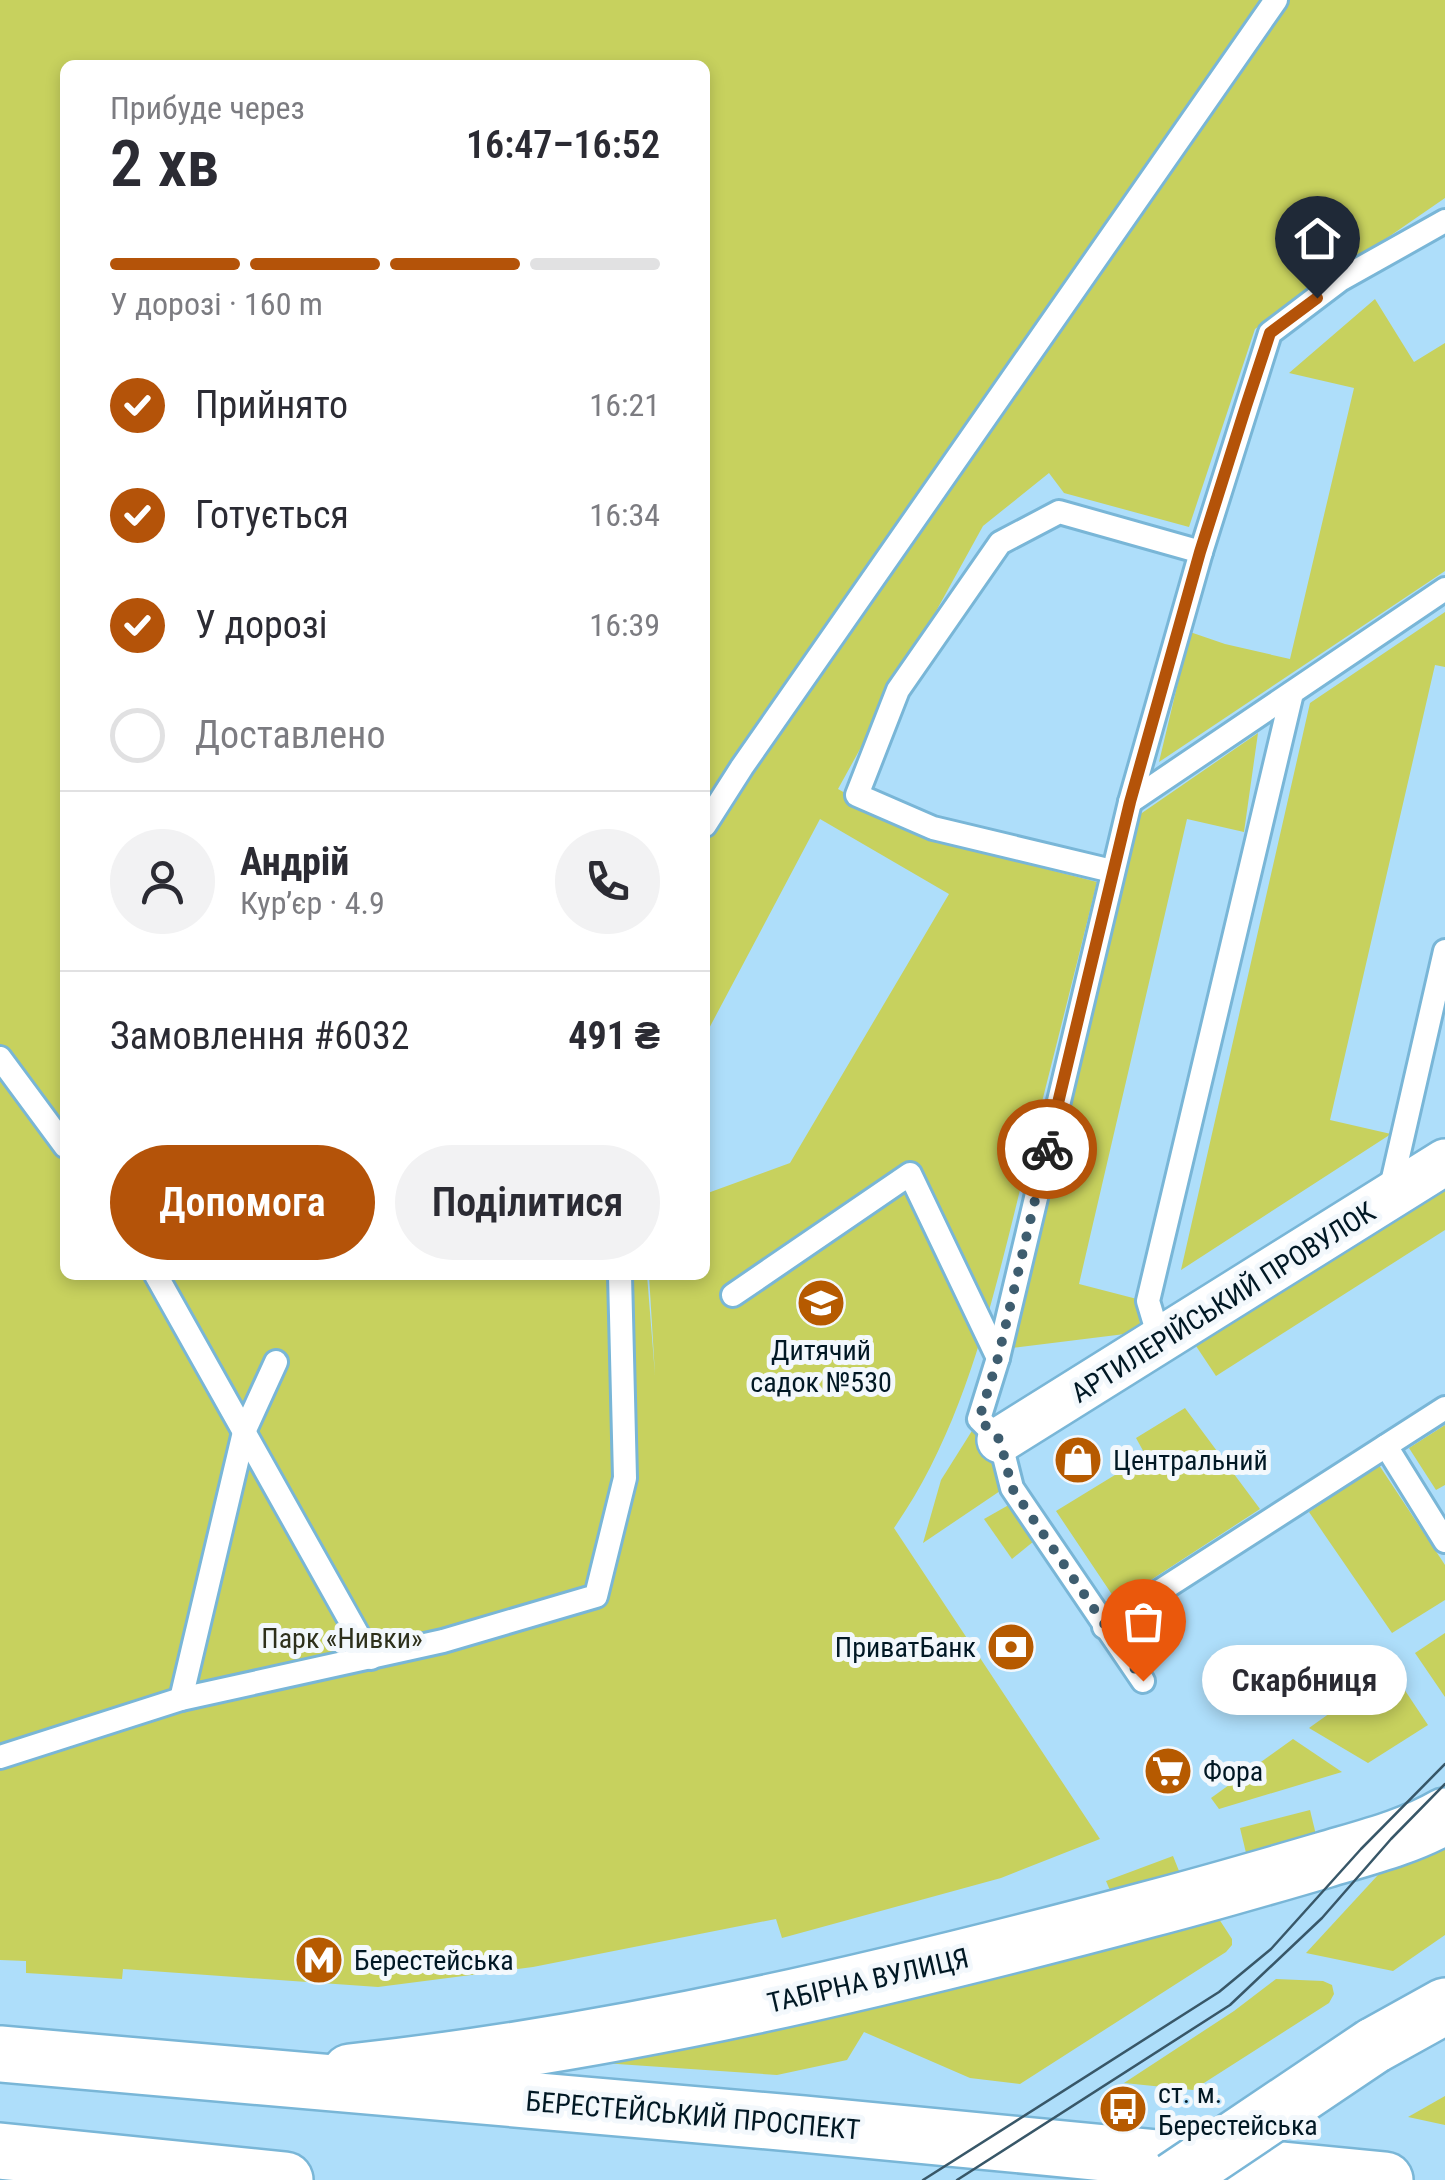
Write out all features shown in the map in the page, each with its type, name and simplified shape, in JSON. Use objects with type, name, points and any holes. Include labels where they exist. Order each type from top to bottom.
[{"type":"main road","name":"ТАБІРНА ВУЛИЦЯ","points":[[277,2080],[518,2050],[784,2001],[1228,1888],[1361,1849],[1445,1816]]},
{"type":"main road","points":[[1174,2180],[1440,2005]]},
{"type":"main road","name":"БЕРЕСТЕЙСЬКИЙ ПРОСПЕКТ","points":[[0,2054],[1385,2180]]},
{"type":"main road","points":[[0,2151],[285,2180]]},
{"type":"street","name":"АРТИЛЕРІЙСЬКИЙ ПРОВУЛОК","points":[[1000,1440],[1445,1162]]},
{"type":"lane","points":[[710,817],[1276,0]]},
{"type":"lane","points":[[1143,1681],[1012,1488],[1000,1440],[979,1419],[998,1358],[1130,802],[1200,552],[1270,333],[1340,280],[1445,220]]},
{"type":"lane","points":[[1112,872],[933,828],[856,794],[898,690],[1000,543],[1059,512],[1200,552]]},
{"type":"lane","points":[[1130,802],[1445,588]]},
{"type":"lane","points":[[1160,1341],[1148,1302],[1292,693]]},
{"type":"lane","points":[[1388,1198],[1445,951]]},
{"type":"lane","points":[[0,1058],[60,1139]]},
{"type":"lane","points":[[733,1294],[910,1174],[998,1358]]},
{"type":"lane","points":[[159,1280],[371,1658]]},
{"type":"lane","points":[[0,1757],[181,1699],[443,1641],[596,1596],[624,1478],[620,1280]]},
{"type":"lane","points":[[181,1699],[244,1432],[276,1362]]},
{"type":"lane","points":[[1104,1628],[1445,1408]]},
{"type":"lane","points":[[1386,1446],[1445,1541]]},
{"type":"green space","name":"Парк «Нивки»","points":[[0,0],[1445,0],[1445,198],[1255,329],[1189,527],[1064,493],[1049,473],[983,526],[838,789],[925,838],[1097,882],[999,1275],[973,1363],[939,1449],[894,1528],[1100,1839],[1001,1878],[782,1938],[776,1919],[533,1967],[378,1987],[123,1969],[122,1979],[26,1973],[26,1961],[0,1960]]},
{"type":"green space","points":[[1375,299],[1414,362],[1445,343],[1445,571],[1159,762],[1190,632],[1290,659],[1354,388],[1289,373]]},
{"type":"green space","points":[[1445,612],[1445,667],[1435,665],[1330,1120],[1391,1134],[1181,1270],[1310,703]]},
{"type":"green space","points":[[1258,733],[1244,832],[1187,819],[1079,1284],[1137,1299],[1141,1332],[1011,1348],[1139,815]]},
{"type":"green space","points":[[1445,1178],[1445,1230],[1216,1376],[1192,1340]]},
{"type":"green space","points":[[1185,1408],[1260,1509],[1117,1602],[1056,1511],[1146,1456],[1136,1438]]},
{"type":"green space","points":[[1445,1425],[1445,1485],[1436,1490],[1409,1448]]},
{"type":"green space","points":[[975,1426],[1003,1489],[923,1543],[941,1480]]},
{"type":"green space","points":[[1379,1465],[1445,1565],[1445,1600],[1392,1633],[1309,1512]]},
{"type":"green space","points":[[1014,1502],[1039,1537],[1012,1559],[984,1519]]},
{"type":"green space","points":[[1445,1633],[1445,1697],[1415,1653]]},
{"type":"green space","points":[[1382,1676],[1404,1689],[1428,1725],[1368,1763],[1309,1728]]},
{"type":"green space","points":[[1293,1739],[1342,1772],[1219,1809],[1211,1798]]},
{"type":"green space","points":[[1310,1810],[1317,1839],[1247,1857],[1240,1828]]},
{"type":"green space","points":[[1445,1843],[1445,1935],[1393,1971],[1306,1953],[1378,1875]]},
{"type":"green space","points":[[1173,1856],[1181,1876],[1112,1895],[1106,1881]]},
{"type":"green space","points":[[1219,1919],[1232,1939],[1226,1952],[1020,2084],[970,2078],[864,2032],[847,2060],[777,2075],[588,2062],[1075,1956]]},
{"type":"green space","points":[[1276,1979],[1323,1981],[1332,1985],[1334,1994],[1329,2003],[1193,2090],[1124,2083],[1234,2011]]},
{"type":"green space","points":[[1445,2096],[1445,2125],[1408,2117]]},
{"type":"tram line","points":[[923,2180],[1219,1992],[1271,1949],[1445,1764]]},
{"type":"tram line","points":[[957,2180],[1230,2005],[1322,1918],[1445,1784]]},
{"type":"way so far","points":[[1047,1149],[998,1358],[979,1419],[1000,1440],[1012,1488],[1143,1681]]},
{"type":"place","name":"Дитячий садок №530","points":[[821,1303]]},
{"type":"place","name":"Центральний","points":[[1078,1460]]},
{"type":"place","name":"ПриватБанк","points":[[1011,1647]]},
{"type":"place","name":"Скарбниця","points":[[1143,1681]]},
{"type":"place","name":"Фора","points":[[1168,1771]]},
{"type":"place","name":"Берестейська","points":[[319,1960]]},
{"type":"place","name":"ст. м. Берестейська","points":[[1123,2109]]},
{"type":"route","points":[[1047,1149],[1130,802],[1200,552],[1246,406],[1270,333],[1317,298]]}]
